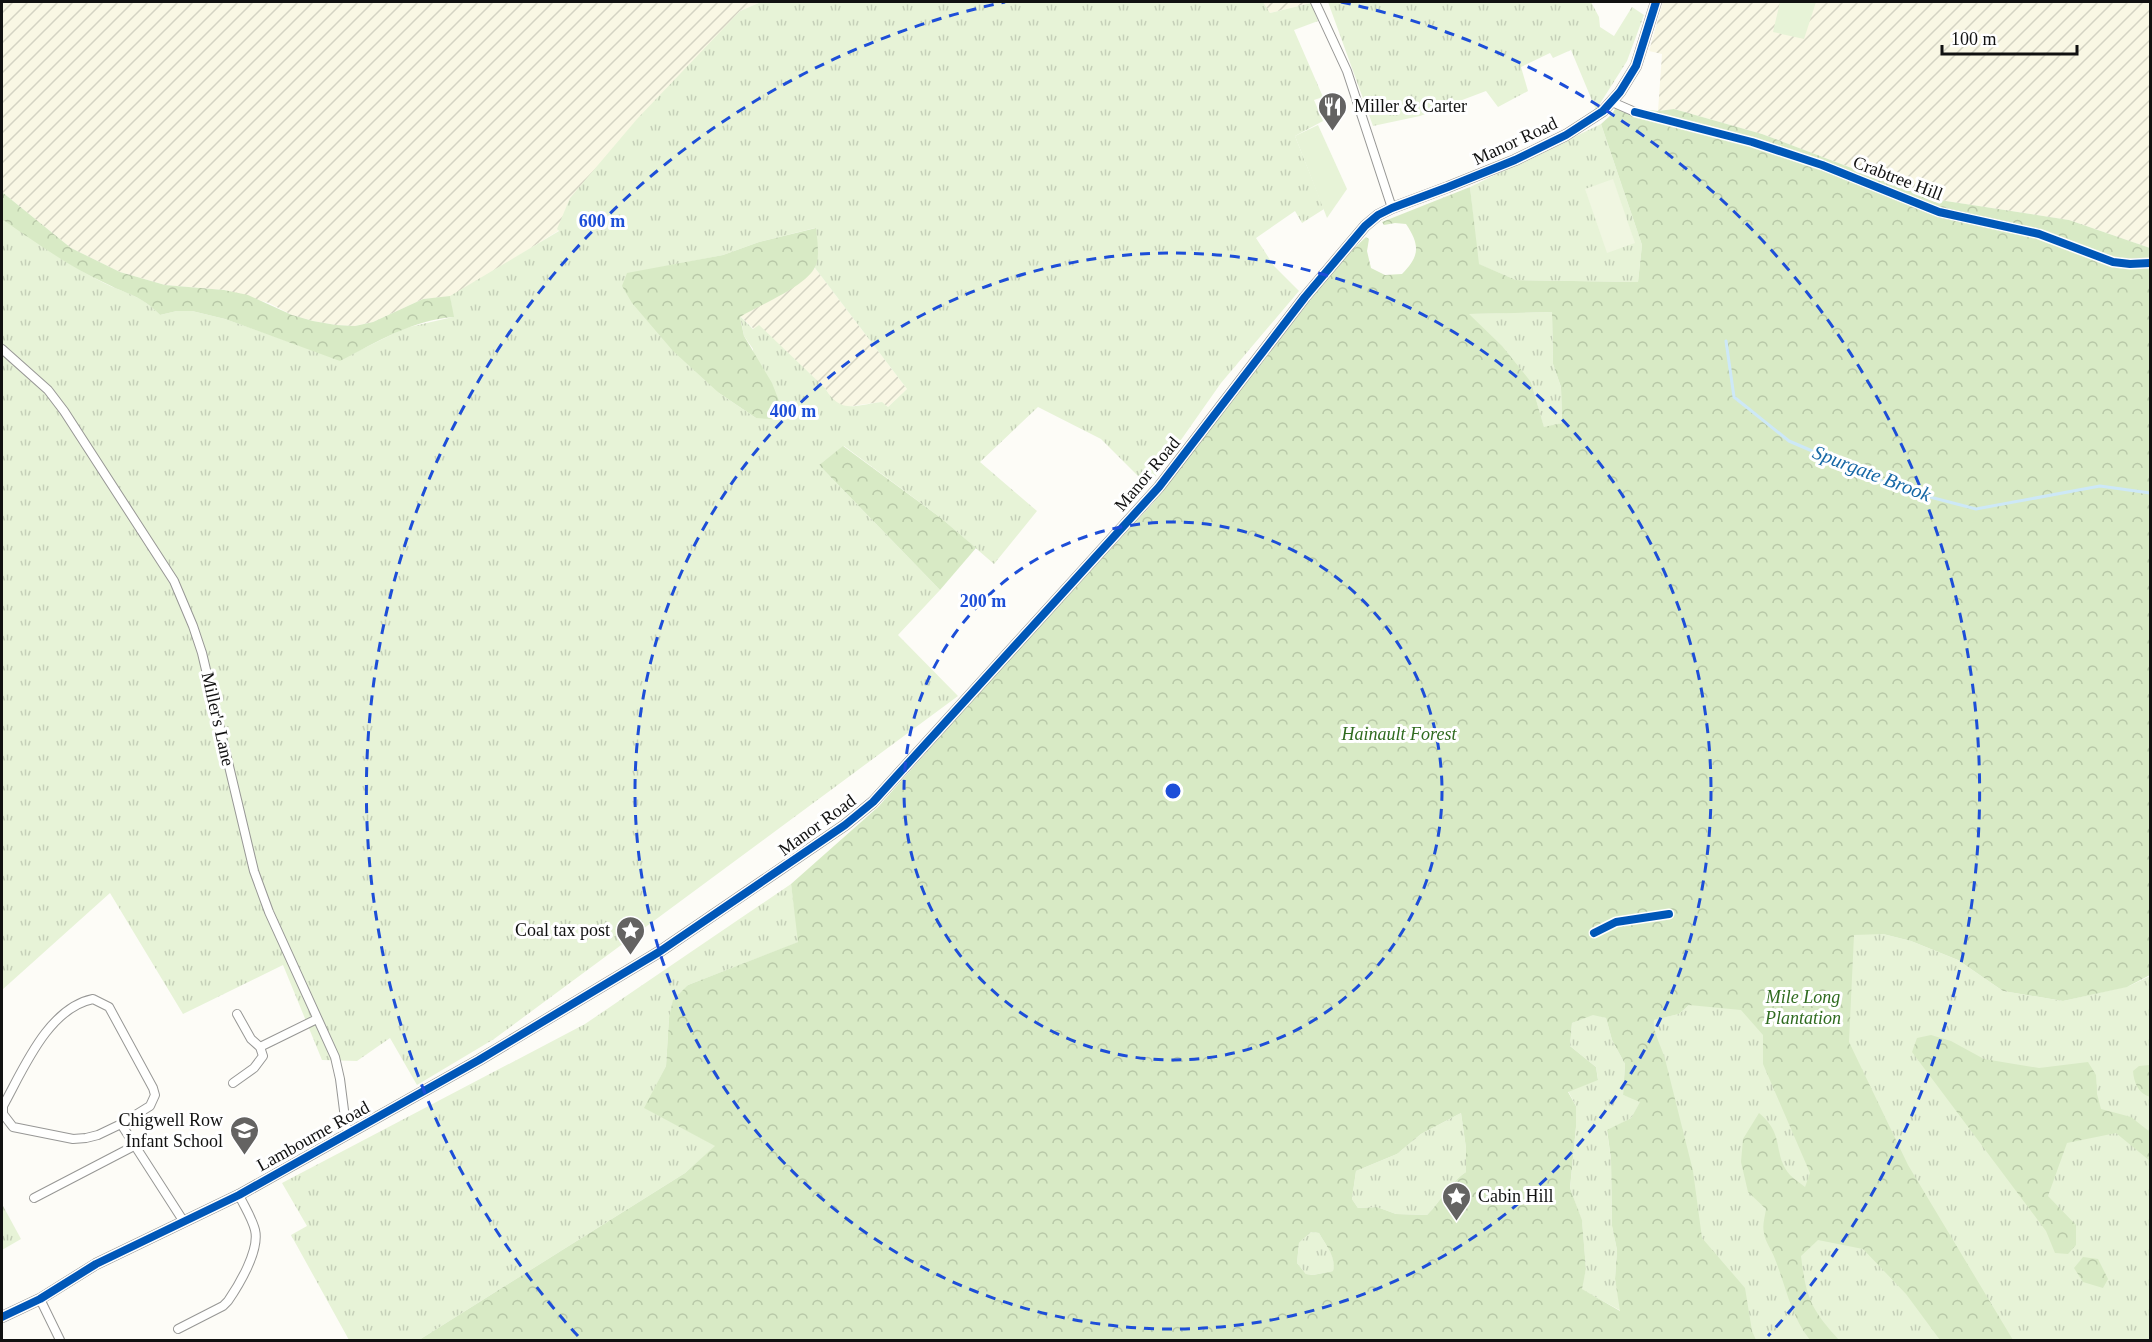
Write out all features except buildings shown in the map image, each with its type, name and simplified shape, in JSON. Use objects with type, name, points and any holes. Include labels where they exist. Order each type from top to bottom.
[{"type":"street","points":[[1315,2],[1347,71],[1392,208]]},
{"type":"street","name":"Manor Road","points":[[631,968],[659,952],[808,852],[873,802],[1159,487],[1305,297],[1356,236],[1378,215],[1392,208],[1448,188],[1525,155],[1586,123],[1612,102],[1630,78],[1656,2]]},
{"type":"street","name":"Crabtree Hill","points":[[1612,102],[1635,112],[1752,142],[1822,165],[1940,212],[2039,234],[2113,262],[2151,263]]},
{"type":"street","name":"Miller's Lane","points":[[2,349],[48,390],[59,404],[174,581],[202,653],[254,871],[269,912],[335,1058],[346,1126],[350,1133]]},
{"type":"street","name":"Lambourne Road","points":[[2,1317],[40,1299],[96,1264],[239,1195],[489,1054],[631,968]]},
{"type":"street","points":[[93,999],[109,1007],[155,1095],[150,1106],[121,1125],[98,1135],[73,1139],[13,1127],[3,1114],[3,1106],[35,1046],[46,1031],[85,1001],[93,999]]},
{"type":"street","points":[[233,1083],[263,1056],[260,1047],[250,1039],[237,1014]]},
{"type":"street","points":[[260,1047],[317,1019]]},
{"type":"street","points":[[121,1125],[184,1222]]},
{"type":"street","points":[[34,1198],[134,1146]]},
{"type":"street","points":[[178,1329],[223,1306],[228,1301],[252,1254],[256,1238],[254,1228],[239,1195]]},
{"type":"street","points":[[40,1299],[60,1341]]},
{"type":"shaded area","points":[[2,2],[761,2],[740,11],[570,198],[558,231],[454,296],[423,299],[373,322],[355,326],[313,321],[292,315],[269,303],[224,290],[165,285],[120,272],[71,248],[2,192]]},
{"type":"shaded area","points":[[1263,2],[1310,2],[1311,3],[1270,13]]},
{"type":"shaded area","points":[[1663,2],[2150,2],[2150,248],[2069,220],[1933,199],[1762,134],[1674,109],[1658,111],[1662,54],[1649,51]]},
{"type":"shaded area","points":[[815,268],[907,389],[888,407],[881,402],[845,407],[839,405],[825,388],[759,326],[754,329],[740,316],[795,286]]},
{"type":"green space","points":[[761,2],[1263,2],[1270,13],[1311,3],[1318,21],[1294,30],[1323,97],[1314,100],[1323,121],[1295,136],[1324,209],[1302,223],[1295,211],[1256,238],[1274,266],[1299,291],[1221,383],[1150,484],[1138,476],[1101,439],[1038,407],[980,462],[1037,511],[994,564],[941,518],[844,446],[819,465],[940,590],[898,635],[958,696],[494,1039],[417,1085],[390,1038],[357,1061],[322,1060],[283,965],[183,1014],[110,893],[2,990],[2,218],[65,261],[104,283],[140,299],[160,315],[177,311],[192,311],[225,319],[340,360],[405,328],[453,317],[450,296],[559,231],[557,229],[570,198],[637,119],[740,11]],"holes":[[[815,228],[818,251],[815,268],[907,389],[888,407],[882,402],[856,406],[837,402],[759,325],[753,329],[740,316],[744,336],[753,349],[756,418],[719,393],[627,274],[723,255],[759,242]]]},
{"type":"green space","points":[[1328,2],[1591,2],[1599,17],[1600,27],[1614,36],[1632,7],[1644,15],[1627,61],[1596,110],[1571,50],[1553,58],[1550,53],[1521,67],[1528,91],[1498,107],[1486,91],[1420,116],[1373,126]]},
{"type":"green space","points":[[1780,2],[1816,2],[1804,39],[1773,32]]},
{"type":"green space","name":"Hainault Forest","points":[[1620,101],[1632,108],[1658,111],[1674,109],[1762,134],[1933,199],[2069,220],[2150,248],[2150,975],[2127,987],[2063,1001],[2003,991],[1958,960],[1911,941],[1883,934],[1854,935],[1849,1042],[1908,1165],[2013,1340],[1940,1340],[1906,1294],[1863,1249],[1818,1240],[1801,1256],[1805,1282],[1816,1311],[1839,1340],[1810,1340],[1793,1311],[1766,1240],[1763,1227],[1766,1209],[1748,1192],[1741,1162],[1743,1139],[1759,1113],[1773,1129],[1781,1160],[1790,1175],[1805,1187],[1810,1173],[1763,1064],[1763,1035],[1741,1010],[1689,1005],[1679,1014],[1654,1020],[1654,1029],[1665,1059],[1693,1171],[1702,1238],[1745,1288],[1752,1331],[1756,1340],[419,1340],[685,1173],[715,1146],[644,1108],[666,1066],[669,1018],[673,1000],[688,985],[798,942],[791,884],[878,807],[984,687],[1153,503],[1339,263],[1366,237],[1369,239],[1367,251],[1371,268],[1385,275],[1402,274],[1408,268],[1416,250],[1411,231],[1406,224],[1384,225],[1382,222],[1470,187],[1479,264],[1516,280],[1638,282],[1642,245],[1601,124],[1612,114]],"holes":[[[1552,312],[1553,364],[1561,387],[1562,423],[1544,427],[1531,382],[1502,346],[1469,314]],[[1593,1015],[1606,1018],[1612,1040],[1625,1064],[1623,1095],[1640,1102],[1631,1118],[1607,1130],[1611,1159],[1612,1226],[1617,1250],[1615,1279],[1620,1311],[1582,1289],[1586,1269],[1582,1220],[1570,1188],[1576,1106],[1568,1092],[1598,1080],[1596,1067],[1570,1046],[1572,1023]],[[1461,1113],[1466,1148],[1466,1172],[1454,1182],[1427,1215],[1396,1214],[1377,1207],[1358,1208],[1352,1199],[1356,1171],[1397,1154],[1421,1134]],[[1311,1232],[1319,1233],[1332,1256],[1333,1271],[1306,1274],[1297,1263],[1299,1243]]]},
{"type":"green space","points":[[1601,124],[1642,245],[1638,282],[1516,280],[1478,264],[1470,187]]},
{"type":"green space","points":[[1318,125],[1347,189],[1327,218],[1295,136]]},
{"type":"green space","points":[[1613,179],[1635,243],[1607,253],[1585,189]]},
{"type":"green space","points":[[2,192],[71,248],[120,272],[165,285],[224,290],[248,295],[292,315],[336,325],[355,326],[373,322],[423,299],[450,296],[454,317],[409,327],[340,361],[225,319],[192,311],[177,311],[160,315],[140,299],[65,261],[2,219]]},
{"type":"green space","points":[[816,228],[818,249],[814,269],[790,290],[740,317],[744,336],[772,383],[779,401],[771,419],[756,418],[719,393],[673,351],[632,303],[622,286],[627,273],[723,255],[759,242]]},
{"type":"green space","points":[[1552,312],[1553,364],[1561,387],[1562,423],[1544,428],[1531,382],[1468,314]]},
{"type":"green space","points":[[843,446],[941,518],[976,548],[940,590],[819,465]]},
{"type":"green space","points":[[791,884],[799,942],[688,985],[669,1018],[666,1066],[645,1108],[716,1146],[685,1173],[419,1340],[349,1340],[291,1235],[307,1226],[282,1183],[585,1024]]},
{"type":"green space","name":"Mile Long Plantation","points":[[1854,934],[1883,934],[1911,941],[1958,960],[2003,991],[2063,1001],[2129,986],[2150,976],[2150,1340],[1685,1340],[1653,1020],[1679,1014],[1689,1005]]},
{"type":"green space","points":[[1593,1014],[1606,1018],[1612,1040],[1625,1064],[1623,1095],[1641,1101],[1631,1118],[1607,1131],[1611,1159],[1612,1226],[1617,1250],[1615,1279],[1621,1311],[1581,1289],[1586,1269],[1582,1221],[1570,1188],[1576,1106],[1568,1091],[1598,1079],[1596,1067],[1570,1046],[1572,1023]]},
{"type":"green space","points":[[1931,1035],[1951,1041],[1984,1059],[2039,1068],[2088,1062],[2096,1075],[2101,1109],[2131,1117],[2150,1132],[2150,1161],[2116,1133],[2067,1143],[2048,1196],[2076,1225],[2076,1245],[2068,1254],[2055,1253],[2046,1231],[1912,1052],[1917,1038]]},
{"type":"green space","points":[[2150,1065],[2150,1097],[2137,1087],[2133,1071],[2139,1066]]},
{"type":"green space","points":[[1461,1113],[1466,1148],[1466,1172],[1454,1182],[1427,1215],[1396,1214],[1377,1207],[1358,1208],[1352,1199],[1356,1171],[1397,1154],[1421,1134]]},
{"type":"green space","points":[[2,1204],[21,1239],[2,1250]]},
{"type":"green space","points":[[1311,1232],[1319,1233],[1327,1247],[1334,1262],[1333,1271],[1306,1274],[1297,1263],[1299,1243]]},
{"type":"green space","points":[[2083,1257],[2098,1259],[2108,1279],[2103,1288],[2083,1282],[2074,1268]]},
{"type":"waterway","name":"Spurgate Brook","points":[[1726,341],[1734,397],[1789,441],[1903,490],[1976,509],[2100,486],[2150,493]]},
{"type":"cycle path","points":[[2,1317],[40,1299],[96,1264],[239,1195],[479,1060],[659,952],[845,825],[873,802],[1159,487],[1305,297],[1365,226],[1378,215],[1392,208],[1515,160],[1566,135],[1603,111],[1620,92],[1636,66],[1656,2]]},
{"type":"cycle path","points":[[1635,112],[1752,142],[1822,165],[1939,212],[2039,234],[2113,262],[2150,263]]},
{"type":"cycle path","points":[[1594,933],[1616,922],[1669,914]]},
{"type":"place","name":"Miller & Carter","points":[[1333,132]]},
{"type":"place","name":"Coal tax post","points":[[631,956]]},
{"type":"place","name":"Chigwell Row Infant School","points":[[244,1156]]},
{"type":"place","name":"Cabin Hill","points":[[1457,1222]]}]
